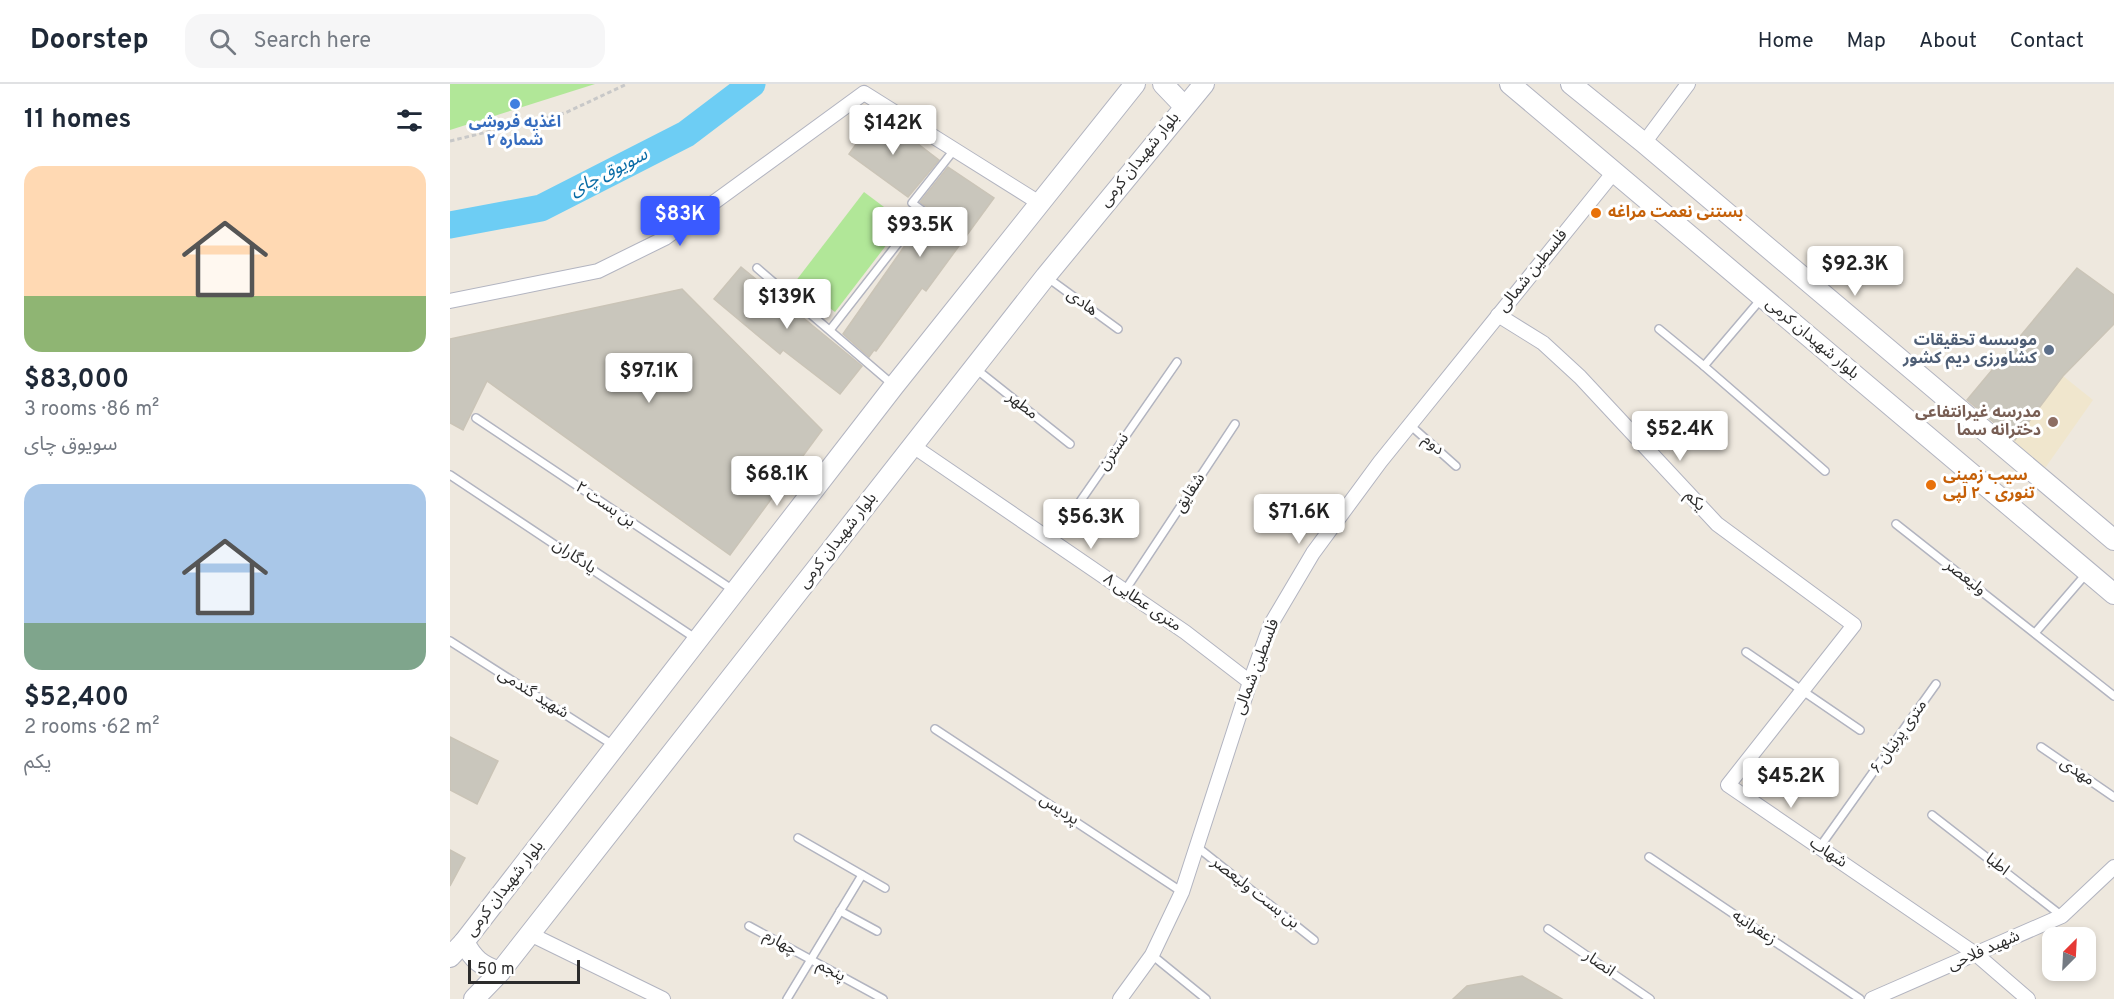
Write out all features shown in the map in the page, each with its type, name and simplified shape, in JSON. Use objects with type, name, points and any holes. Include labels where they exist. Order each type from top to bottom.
[{"type":"main road","name":"بلوار شهیدان کرمی","points":[[450,957],[464,942],[894,386],[1135,84]]},
{"type":"main road","points":[[1163,84],[1184,106]]},
{"type":"main road","name":"بلوار شهیدان کرمی","points":[[474,999],[500,972],[1046,276],[1204,84]]},
{"type":"main road","name":"بلوار شهیدان کرمی","points":[[1510,84],[2114,594]]},
{"type":"main road","points":[[1570,84],[1644,143],[2114,540]]},
{"type":"main road","points":[[464,942],[478,962],[500,972]]},
{"type":"street","points":[[1644,143],[1688,84]]},
{"type":"street","points":[[450,301],[598,271],[665,238],[864,93],[1041,204]]},
{"type":"street","name":"فلسطین شمالی","points":[[1120,999],[1152,955],[1182,892],[1271,624],[1313,553],[1410,425],[1614,172]]},
{"type":"street","name":"یکم","points":[[1498,315],[1542,343],[1580,377],[1717,524],[1854,625]]},
{"type":"street","name":"۸ متری عطایی","points":[[912,446],[1185,632],[1250,682]]},
{"type":"street","name":"شهاب","points":[[1854,625],[1728,785],[1977,954],[2028,999]]},
{"type":"street","name":"شهید فلاحی","points":[[1872,999],[2062,916],[2112,874]]},
{"type":"street","points":[[530,934],[663,999]]},
{"type":"lane","points":[[830,330],[923,211],[912,203],[954,150]]},
{"type":"lane","points":[[757,268],[894,386]]},
{"type":"lane","name":"هادی","points":[[1046,276],[1118,329]]},
{"type":"lane","points":[[1704,366],[1762,298]]},
{"type":"lane","points":[[1659,329],[1825,471]]},
{"type":"lane","name":"نسترن","points":[[1052,542],[1177,362]]},
{"type":"lane","name":"مطهر","points":[[974,368],[1070,444]]},
{"type":"lane","name":"بن بست ۲","points":[[476,418],[735,592]]},
{"type":"lane","name":"شقایق","points":[[1124,592],[1235,424]]},
{"type":"lane","name":"دوم","points":[[1410,425],[1456,466]]},
{"type":"lane","name":"یادگاران","points":[[450,475],[698,640]]},
{"type":"lane","name":"ولیعصر","points":[[1896,524],[2114,696]]},
{"type":"lane","points":[[2035,633],[2088,572]]},
{"type":"lane","name":"شهید گندمی","points":[[450,641],[615,746]]},
{"type":"lane","points":[[1746,652],[1860,730]]},
{"type":"lane","name":"۶ متری پرنیان","points":[[1819,848],[1936,684]]},
{"type":"lane","name":"پردیس","points":[[935,729],[1182,892]]},
{"type":"lane","name":"مهدی","points":[[2041,747],[2114,797]]},
{"type":"lane","name":"اطبا","points":[[1932,815],[2062,916]]},
{"type":"lane","points":[[798,838],[885,888]]},
{"type":"lane","name":"بن بست ولیعصر","points":[[1196,846],[1314,940]]},
{"type":"lane","name":"زعفرانیه","points":[[1649,856],[1860,999]]},
{"type":"lane","points":[[787,999],[862,875]]},
{"type":"lane","points":[[840,911],[877,931]]},
{"type":"lane","name":"چهارم","points":[[749,926],[810,960]]},
{"type":"lane","name":"انصار","points":[[1548,929],[1650,999]]},
{"type":"lane","points":[[1152,955],[1206,999]]},
{"type":"lane","name":"پنجم","points":[[810,960],[884,999]]},
{"type":"path","points":[[450,141],[565,113],[627,84]]},
{"type":"shaded area","name":"مدرسه غیرانتفاعی دخترانه سما","points":[[2063,376],[2093,400],[2043,471],[2012,444]]},
{"type":"green space","points":[[450,84],[595,84],[450,130]]},
{"type":"green space","points":[[864,192],[904,222],[835,312],[795,282]]},
{"type":"building","points":[[878,113],[939,160],[908,197],[849,154]]},
{"type":"building","points":[[948,167],[994,198],[926,291],[922,288],[876,351],[874,350],[869,357],[843,334],[927,214],[930,209],[920,202]]},
{"type":"building","points":[[741,267],[862,366],[840,394],[783,350],[780,354],[714,299]]},
{"type":"building","name":"موسسه تحقیقات کشاورزی دیم کشور","points":[[2077,268],[2114,295],[2114,324],[2063,376],[2015,440],[1967,400]]},
{"type":"building","points":[[682,289],[822,430],[730,555],[487,381],[463,430],[450,423],[450,339]]},
{"type":"building","points":[[450,737],[498,761],[477,804],[450,790]]},
{"type":"building","points":[[450,850],[465,858],[450,886]]},
{"type":"building","points":[[1522,976],[1562,999],[1453,999],[1467,986]]},
{"type":"waterway","name":"سویوق چای","points":[[450,225],[541,208],[686,134],[752,84]]},
{"type":"place","name":"اغذیه فروشی شماره ۲","points":[[515,104]]},
{"type":"place","name":"بستنی نعمت مراغه","points":[[1596,213]]},
{"type":"place","name":"موسسه تحقیقات کشاورزی دیم کشور","points":[[2049,350]]},
{"type":"place","name":"مدرسه غیرانتفاعی دخترانه سما","points":[[2053,422]]},
{"type":"place","name":"سیب زمینی تنوری - ۲ لپی","points":[[1931,485]]}]
